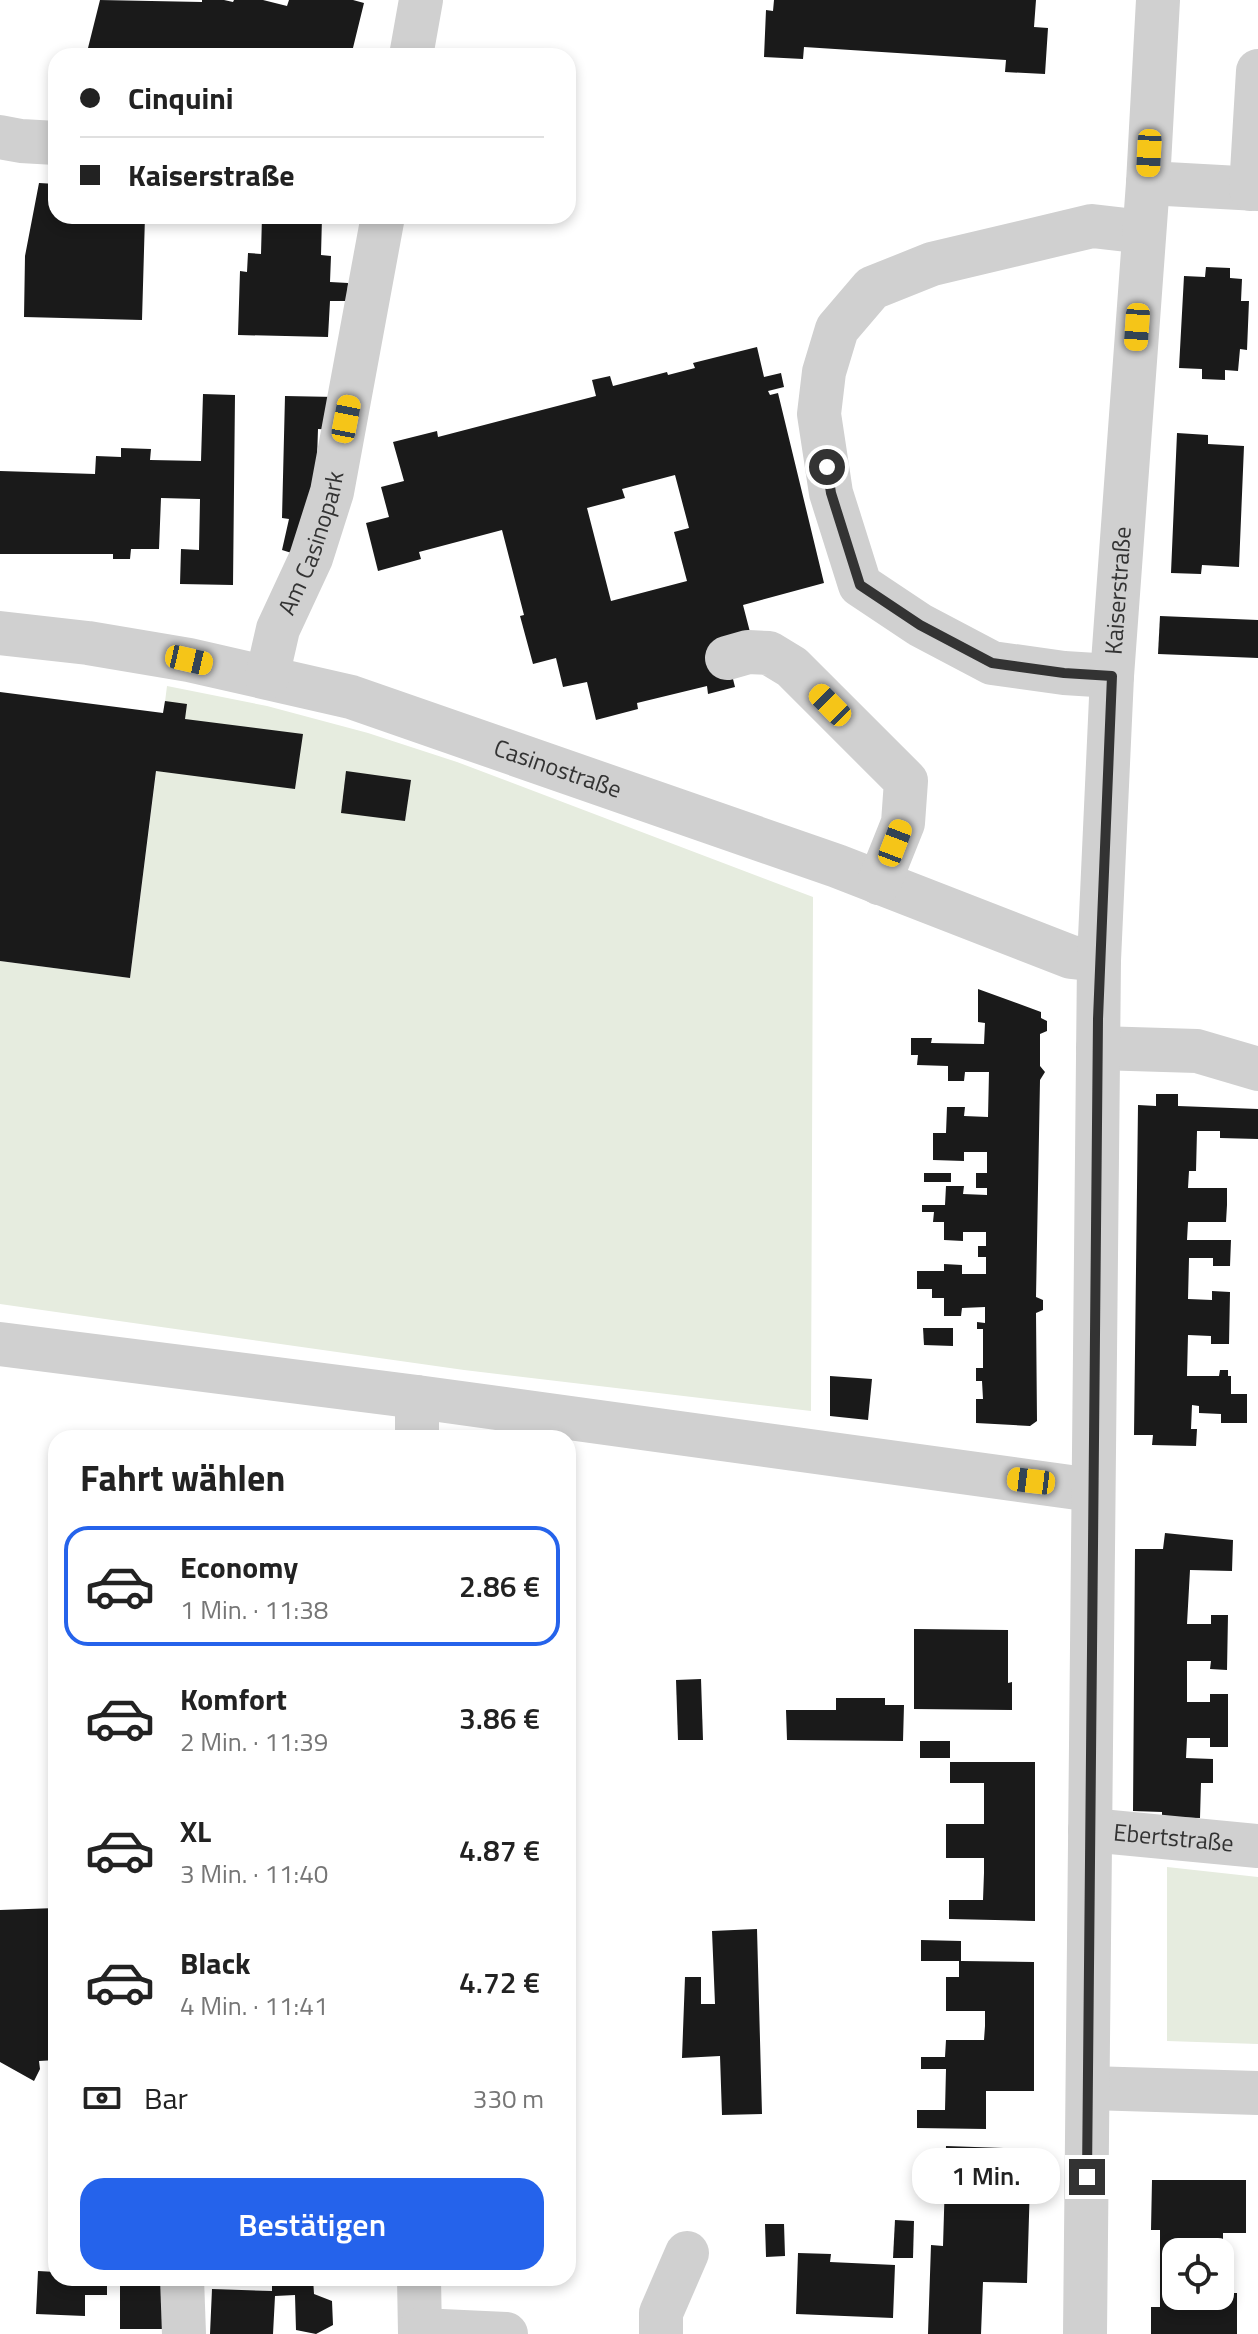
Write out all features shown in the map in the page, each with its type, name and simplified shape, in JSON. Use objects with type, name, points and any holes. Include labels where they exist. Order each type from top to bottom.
[{"type":"street","points":[[412,48],[421,0]]},
{"type":"street","name":"Kaiserstraße","points":[[1085,2334],[1099,960],[1112,676],[1148,183],[1158,0]]},
{"type":"street","points":[[1148,183],[1254,189],[1258,71]]},
{"type":"street","points":[[0,137],[48,143]]},
{"type":"street","name":"Am Casinopark","points":[[267,677],[278,629],[311,558],[332,492],[382,224]]},
{"type":"street","points":[[1112,676],[992,663],[920,625],[860,585],[831,493],[819,414],[824,372],[837,329],[872,288],[932,264],[1092,226],[1144,232]]},
{"type":"street","name":"Casinostraße","points":[[0,633],[146,653],[267,677],[366,702],[879,883],[1071,957],[1099,960]]},
{"type":"street","points":[[727,658],[748,652],[769,653],[792,667],[906,781],[903,823],[879,883]]},
{"type":"street","points":[[1098,1048],[1197,1051],[1258,1069]]},
{"type":"street","points":[[0,1344],[417,1417],[537,1430]]},
{"type":"street","points":[[576,1434],[1092,1490]]},
{"type":"street","name":"Ebertstraße","points":[[1090,1830],[1258,1846]]},
{"type":"street","points":[[1089,2088],[1258,2093]]},
{"type":"street","points":[[661,2334],[661,2313],[687,2253]]},
{"type":"street","points":[[182,2286],[184,2334]]},
{"type":"street","points":[[419,2286],[420,2332],[506,2334]]},
{"type":"shaded area","points":[[167,686],[267,706],[368,733],[457,762],[813,897],[811,1411],[464,1370],[0,1304],[0,961],[130,978]]},
{"type":"shaded area","points":[[1167,1867],[1258,1877],[1258,2044],[1167,2041]]},
{"type":"building","points":[[100,0],[263,0],[287,6],[289,0],[353,0],[364,3],[353,48],[88,48]]},
{"type":"building","points":[[774,0],[1036,0],[1034,27],[1048,28],[1045,74],[1005,72],[1006,60],[804,47],[803,59],[764,57],[766,10],[773,11]]},
{"type":"building","points":[[39,183],[48,184],[48,224],[145,224],[142,320],[24,317],[25,256]]},
{"type":"building","points":[[262,224],[322,224],[321,255],[331,256],[330,282],[348,283],[347,301],[330,301],[328,337],[238,335],[240,271],[247,272],[248,253],[261,254]]},
{"type":"building","points":[[1206,267],[1230,268],[1230,278],[1242,279],[1241,301],[1249,301],[1247,350],[1240,349],[1238,371],[1225,370],[1225,380],[1202,379],[1202,369],[1179,368],[1184,276],[1205,277]]},
{"type":"building","points":[[757,347],[764,377],[781,373],[784,387],[768,391],[770,395],[778,393],[824,583],[743,605],[750,632],[723,639],[735,687],[708,694],[707,686],[637,703],[638,709],[596,720],[587,682],[563,687],[556,658],[533,664],[502,530],[419,552],[421,559],[378,571],[366,523],[389,517],[381,487],[404,481],[393,442],[437,431],[438,437],[596,396],[592,380],[610,376],[613,386],[695,368],[693,363]],"holes":[[[675,475],[689,528],[674,532],[687,581],[611,601],[587,508],[625,498],[622,489]]]},
{"type":"building","points":[[203,394],[235,395],[233,585],[180,584],[181,549],[199,550],[200,499],[161,498],[159,549],[131,549],[130,559],[113,559],[113,554],[0,554],[0,471],[95,474],[96,456],[121,457],[121,448],[151,449],[150,460],[201,461]]},
{"type":"building","points":[[285,396],[336,397],[335,430],[318,429],[315,519],[298,555],[282,550],[289,519],[282,518]]},
{"type":"building","points":[[1177,433],[1208,435],[1208,444],[1244,446],[1239,567],[1202,565],[1201,574],[1171,573]]},
{"type":"building","points":[[1160,616],[1258,620],[1258,658],[1158,654]]},
{"type":"building","points":[[0,692],[163,713],[165,701],[187,704],[185,719],[303,734],[295,789],[156,771],[130,978],[0,961]]},
{"type":"building","points":[[346,771],[411,780],[405,821],[341,813]]},
{"type":"building","points":[[978,989],[1041,1012],[1041,1018],[1047,1021],[1047,1031],[1040,1034],[1040,1066],[1045,1072],[1040,1080],[1036,1297],[1043,1300],[1043,1310],[1036,1313],[1037,1421],[1030,1426],[976,1423],[976,1399],[983,1399],[982,1381],[976,1381],[976,1368],[983,1368],[983,1329],[977,1329],[977,1322],[985,1323],[985,1307],[962,1308],[961,1316],[944,1316],[944,1298],[932,1298],[932,1289],[917,1289],[917,1271],[944,1271],[944,1264],[962,1265],[962,1274],[986,1274],[986,1257],[978,1257],[978,1246],[986,1246],[986,1232],[963,1232],[963,1241],[944,1240],[944,1222],[933,1222],[934,1212],[922,1212],[922,1205],[945,1205],[946,1186],[964,1186],[963,1194],[987,1195],[987,1188],[976,1188],[976,1173],[987,1173],[987,1152],[964,1152],[964,1161],[933,1160],[933,1133],[946,1133],[947,1107],[965,1107],[964,1116],[988,1117],[989,1072],[965,1072],[964,1081],[948,1081],[948,1066],[917,1065],[918,1055],[911,1055],[911,1038],[932,1038],[931,1043],[984,1044],[985,1023],[978,1022]]},
{"type":"building","points":[[1156,1094],[1178,1094],[1178,1106],[1258,1109],[1258,1139],[1220,1138],[1220,1131],[1197,1131],[1196,1171],[1189,1171],[1188,1188],[1227,1188],[1227,1205],[1226,1222],[1188,1222],[1187,1240],[1231,1240],[1230,1266],[1213,1266],[1213,1258],[1189,1258],[1188,1299],[1212,1300],[1212,1291],[1230,1292],[1229,1344],[1211,1344],[1211,1336],[1188,1335],[1187,1376],[1219,1376],[1220,1370],[1228,1370],[1231,1394],[1247,1394],[1247,1423],[1221,1423],[1221,1414],[1199,1413],[1199,1406],[1192,1405],[1191,1429],[1197,1429],[1196,1446],[1152,1445],[1153,1435],[1134,1435],[1138,1105],[1156,1106]]},
{"type":"building","points":[[924,1173],[951,1173],[951,1182],[924,1182]]},
{"type":"building","points":[[923,1328],[953,1328],[953,1346],[924,1345]]},
{"type":"building","points":[[830,1376],[872,1379],[868,1420],[830,1416]]},
{"type":"building","points":[[1165,1533],[1233,1540],[1232,1571],[1190,1570],[1187,1624],[1211,1624],[1211,1615],[1228,1615],[1227,1670],[1210,1669],[1211,1661],[1187,1661],[1187,1702],[1210,1702],[1210,1694],[1228,1694],[1228,1747],[1210,1747],[1210,1738],[1187,1738],[1186,1758],[1213,1759],[1213,1783],[1201,1783],[1200,1818],[1162,1817],[1162,1812],[1133,1811],[1135,1549],[1163,1549]]},
{"type":"building","points":[[914,1629],[1008,1630],[1008,1683],[1012,1682],[1012,1710],[914,1709]]},
{"type":"building","points":[[701,1679],[703,1740],[678,1740],[676,1680]]},
{"type":"building","points":[[836,1698],[885,1698],[885,1705],[904,1705],[903,1741],[787,1740],[786,1710],[836,1710]]},
{"type":"building","points":[[920,1741],[950,1741],[950,1758],[920,1758]]},
{"type":"building","points":[[950,1762],[1035,1762],[1035,1921],[949,1919],[949,1900],[983,1900],[984,1873],[984,1858],[946,1858],[946,1824],[984,1824],[984,1783],[950,1783]]},
{"type":"building","points":[[48,1908],[48,2060],[39,2061],[40,2069],[34,2081],[0,2062],[0,1910]]},
{"type":"building","points":[[757,1929],[762,2114],[722,2115],[720,2056],[682,2058],[685,1977],[701,1977],[701,2004],[715,2004],[712,1931]]},
{"type":"building","points":[[921,1940],[961,1941],[961,1961],[1034,1962],[1034,2091],[986,2091],[986,2129],[917,2128],[917,2110],[945,2110],[946,2069],[921,2069],[921,2057],[945,2057],[946,2040],[984,2040],[985,2026],[985,2011],[946,2011],[946,1977],[959,1977],[959,1961],[921,1961]]},
{"type":"building","points":[[946,2146],[1031,2149],[1027,2283],[983,2282],[981,2334],[928,2334],[931,2245],[943,2246]]},
{"type":"building","points":[[1152,2180],[1246,2180],[1246,2233],[1223,2233],[1223,2238],[1162,2238],[1162,2310],[1234,2310],[1234,2293],[1237,2293],[1237,2334],[1151,2334],[1151,2307],[1160,2307],[1160,2230],[1151,2230]]},
{"type":"building","points":[[895,2220],[914,2221],[913,2258],[893,2258]]},
{"type":"building","points":[[765,2224],[784,2224],[785,2256],[766,2257]]},
{"type":"building","points":[[798,2253],[831,2254],[830,2262],[895,2265],[893,2318],[796,2314]]},
{"type":"building","points":[[38,2271],[48,2272],[48,2286],[107,2286],[107,2295],[85,2295],[85,2316],[36,2314]]},
{"type":"building","points":[[120,2286],[172,2286],[172,2329],[120,2329]]},
{"type":"building","points":[[272,2286],[314,2286],[314,2294],[332,2301],[333,2325],[316,2334],[296,2330],[295,2295],[275,2296],[273,2334],[210,2334],[212,2289],[272,2291]]},
{"type":"route","points":[[827,467],[831,493],[860,585],[920,625],[992,663],[1112,676],[1098,1019],[1087,2177]]}]
